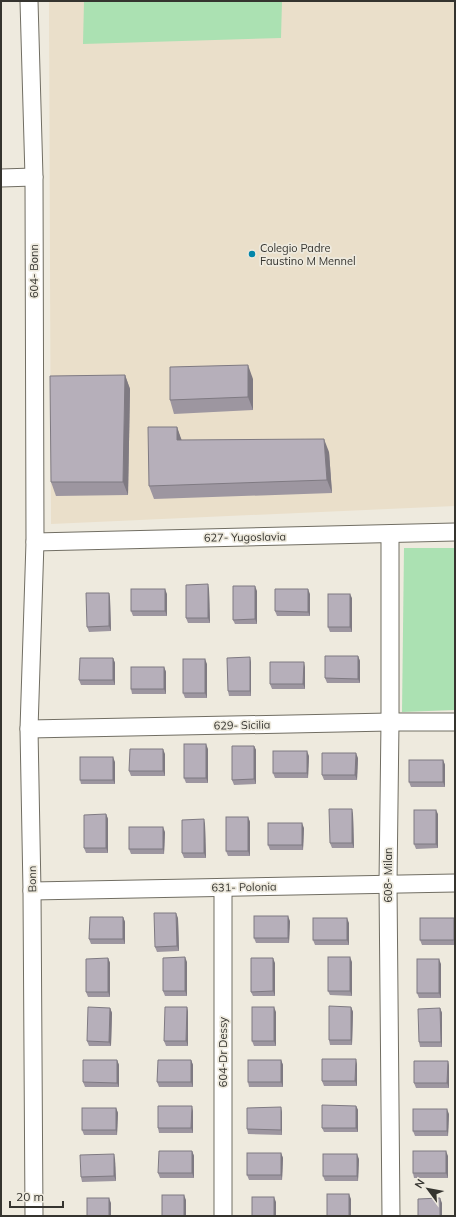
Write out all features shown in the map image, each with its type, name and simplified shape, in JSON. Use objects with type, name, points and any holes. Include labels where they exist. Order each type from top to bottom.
[{"type":"street","name":"604- Bonn","points":[[29,1],[34,177],[35,542]]},
{"type":"street","points":[[1,178],[34,177]]},
{"type":"street","name":"627- Yugoslavia","points":[[35,542],[455,532]]},
{"type":"street","name":"608- Milan","points":[[390,534],[388,884],[391,1216]]},
{"type":"street","name":"Bonn","points":[[34,1216],[32,891],[29,729],[35,542]]},
{"type":"street","name":"629- Sicilia","points":[[29,729],[455,722]]},
{"type":"street","name":"631- Polonia","points":[[32,891],[455,883]]},
{"type":"street","name":"604-Dr Dessy","points":[[223,888],[223,1216]]},
{"type":"shaded area","name":"Colegio Padre Faustino M Mennel","points":[[49,1],[455,1],[455,506],[51,524]]},
{"type":"green space","points":[[84,1],[282,1],[281,38],[83,44]]},
{"type":"green space","points":[[404,548],[455,548],[455,710],[402,712]]},
{"type":"building","points":[[248,365],[248,397],[170,400],[170,367]]},
{"type":"building","points":[[125,375],[123,482],[51,482],[50,376]]},
{"type":"building","points":[[148,427],[177,427],[177,440],[324,439],[327,480],[149,486]]},
{"type":"building","points":[[208,584],[208,618],[186,618],[186,585]]},
{"type":"building","points":[[233,586],[255,586],[255,619],[233,620]]},
{"type":"building","points":[[131,589],[165,589],[165,611],[131,611]]},
{"type":"building","points":[[275,589],[308,589],[308,612],[275,611]]},
{"type":"building","points":[[86,593],[109,593],[109,626],[87,627]]},
{"type":"building","points":[[328,594],[350,594],[350,627],[328,627]]},
{"type":"building","points":[[325,656],[358,656],[358,679],[325,678]]},
{"type":"building","points":[[250,657],[250,691],[228,691],[227,658]]},
{"type":"building","points":[[80,658],[113,658],[113,680],[79,680]]},
{"type":"building","points":[[183,659],[205,659],[205,693],[183,693]]},
{"type":"building","points":[[270,662],[304,662],[303,684],[270,684]]},
{"type":"building","points":[[131,667],[164,667],[164,689],[131,689]]},
{"type":"building","points":[[184,744],[206,744],[206,778],[184,778]]},
{"type":"building","points":[[232,746],[254,746],[254,779],[232,780]]},
{"type":"building","points":[[130,749],[163,749],[163,771],[129,771]]},
{"type":"building","points":[[273,751],[307,751],[307,773],[273,773]]},
{"type":"building","points":[[322,753],[356,753],[355,775],[322,775]]},
{"type":"building","points":[[80,757],[113,757],[113,780],[80,780]]},
{"type":"building","points":[[409,760],[443,760],[443,782],[409,782]]},
{"type":"building","points":[[329,809],[352,809],[352,843],[330,843]]},
{"type":"building","points":[[414,810],[436,810],[436,844],[414,844]]},
{"type":"building","points":[[106,814],[106,848],[84,848],[84,815]]},
{"type":"building","points":[[226,817],[248,817],[248,851],[226,851]]},
{"type":"building","points":[[204,819],[204,853],[182,853],[182,820]]},
{"type":"building","points":[[268,823],[302,823],[302,845],[268,845]]},
{"type":"building","points":[[129,827],[163,827],[163,849],[129,849]]},
{"type":"building","points":[[154,913],[176,913],[177,946],[155,947]]},
{"type":"building","points":[[254,916],[288,916],[288,938],[254,938]]},
{"type":"building","points":[[90,917],[123,917],[123,939],[89,939]]},
{"type":"building","points":[[313,918],[347,918],[347,940],[313,940]]},
{"type":"building","points":[[420,918],[454,918],[454,940],[420,940]]},
{"type":"building","points":[[185,957],[185,991],[163,991],[163,958]]},
{"type":"building","points":[[328,957],[350,957],[350,991],[328,991]]},
{"type":"building","points":[[108,958],[108,992],[86,992],[86,959]]},
{"type":"building","points":[[251,958],[273,958],[273,991],[251,992]]},
{"type":"building","points":[[417,959],[439,959],[439,993],[417,993]]},
{"type":"building","points":[[329,1006],[351,1007],[351,1040],[329,1040]]},
{"type":"building","points":[[88,1007],[110,1008],[109,1042],[87,1041]]},
{"type":"building","points":[[165,1007],[187,1007],[186,1041],[164,1041]]},
{"type":"building","points":[[252,1007],[274,1007],[274,1041],[252,1041]]},
{"type":"building","points":[[440,1008],[441,1042],[419,1042],[418,1009]]},
{"type":"building","points":[[322,1059],[356,1059],[355,1081],[322,1081]]},
{"type":"building","points":[[83,1060],[117,1060],[117,1083],[83,1082]]},
{"type":"building","points":[[158,1060],[191,1060],[191,1082],[157,1082]]},
{"type":"building","points":[[248,1060],[281,1060],[281,1082],[248,1082]]},
{"type":"building","points":[[414,1061],[448,1061],[447,1083],[414,1083]]},
{"type":"building","points":[[322,1105],[356,1106],[356,1128],[322,1128]]},
{"type":"building","points":[[158,1106],[192,1106],[191,1128],[158,1128]]},
{"type":"building","points":[[281,1107],[281,1130],[247,1129],[247,1108]]},
{"type":"building","points":[[82,1108],[116,1108],[116,1130],[82,1130]]},
{"type":"building","points":[[413,1109],[447,1109],[447,1131],[413,1131]]},
{"type":"building","points":[[159,1151],[192,1151],[192,1173],[158,1173]]},
{"type":"building","points":[[413,1151],[446,1151],[446,1173],[413,1173]]},
{"type":"building","points":[[247,1153],[281,1153],[281,1175],[247,1175]]},
{"type":"building","points":[[114,1154],[114,1176],[81,1177],[80,1155]]},
{"type":"building","points":[[323,1154],[357,1154],[357,1176],[323,1176]]},
{"type":"building","points":[[327,1194],[349,1194],[349,1216],[327,1216]]},
{"type":"building","points":[[162,1195],[184,1195],[184,1216],[162,1216]]},
{"type":"building","points":[[252,1197],[274,1197],[274,1216],[252,1216]]},
{"type":"building","points":[[87,1198],[109,1198],[109,1216],[87,1216]]},
{"type":"building","points":[[440,1198],[440,1216],[418,1216],[418,1199]]},
{"type":"place","name":"Colegio Padre Faustino M Mennel","points":[[252,254]]}]
